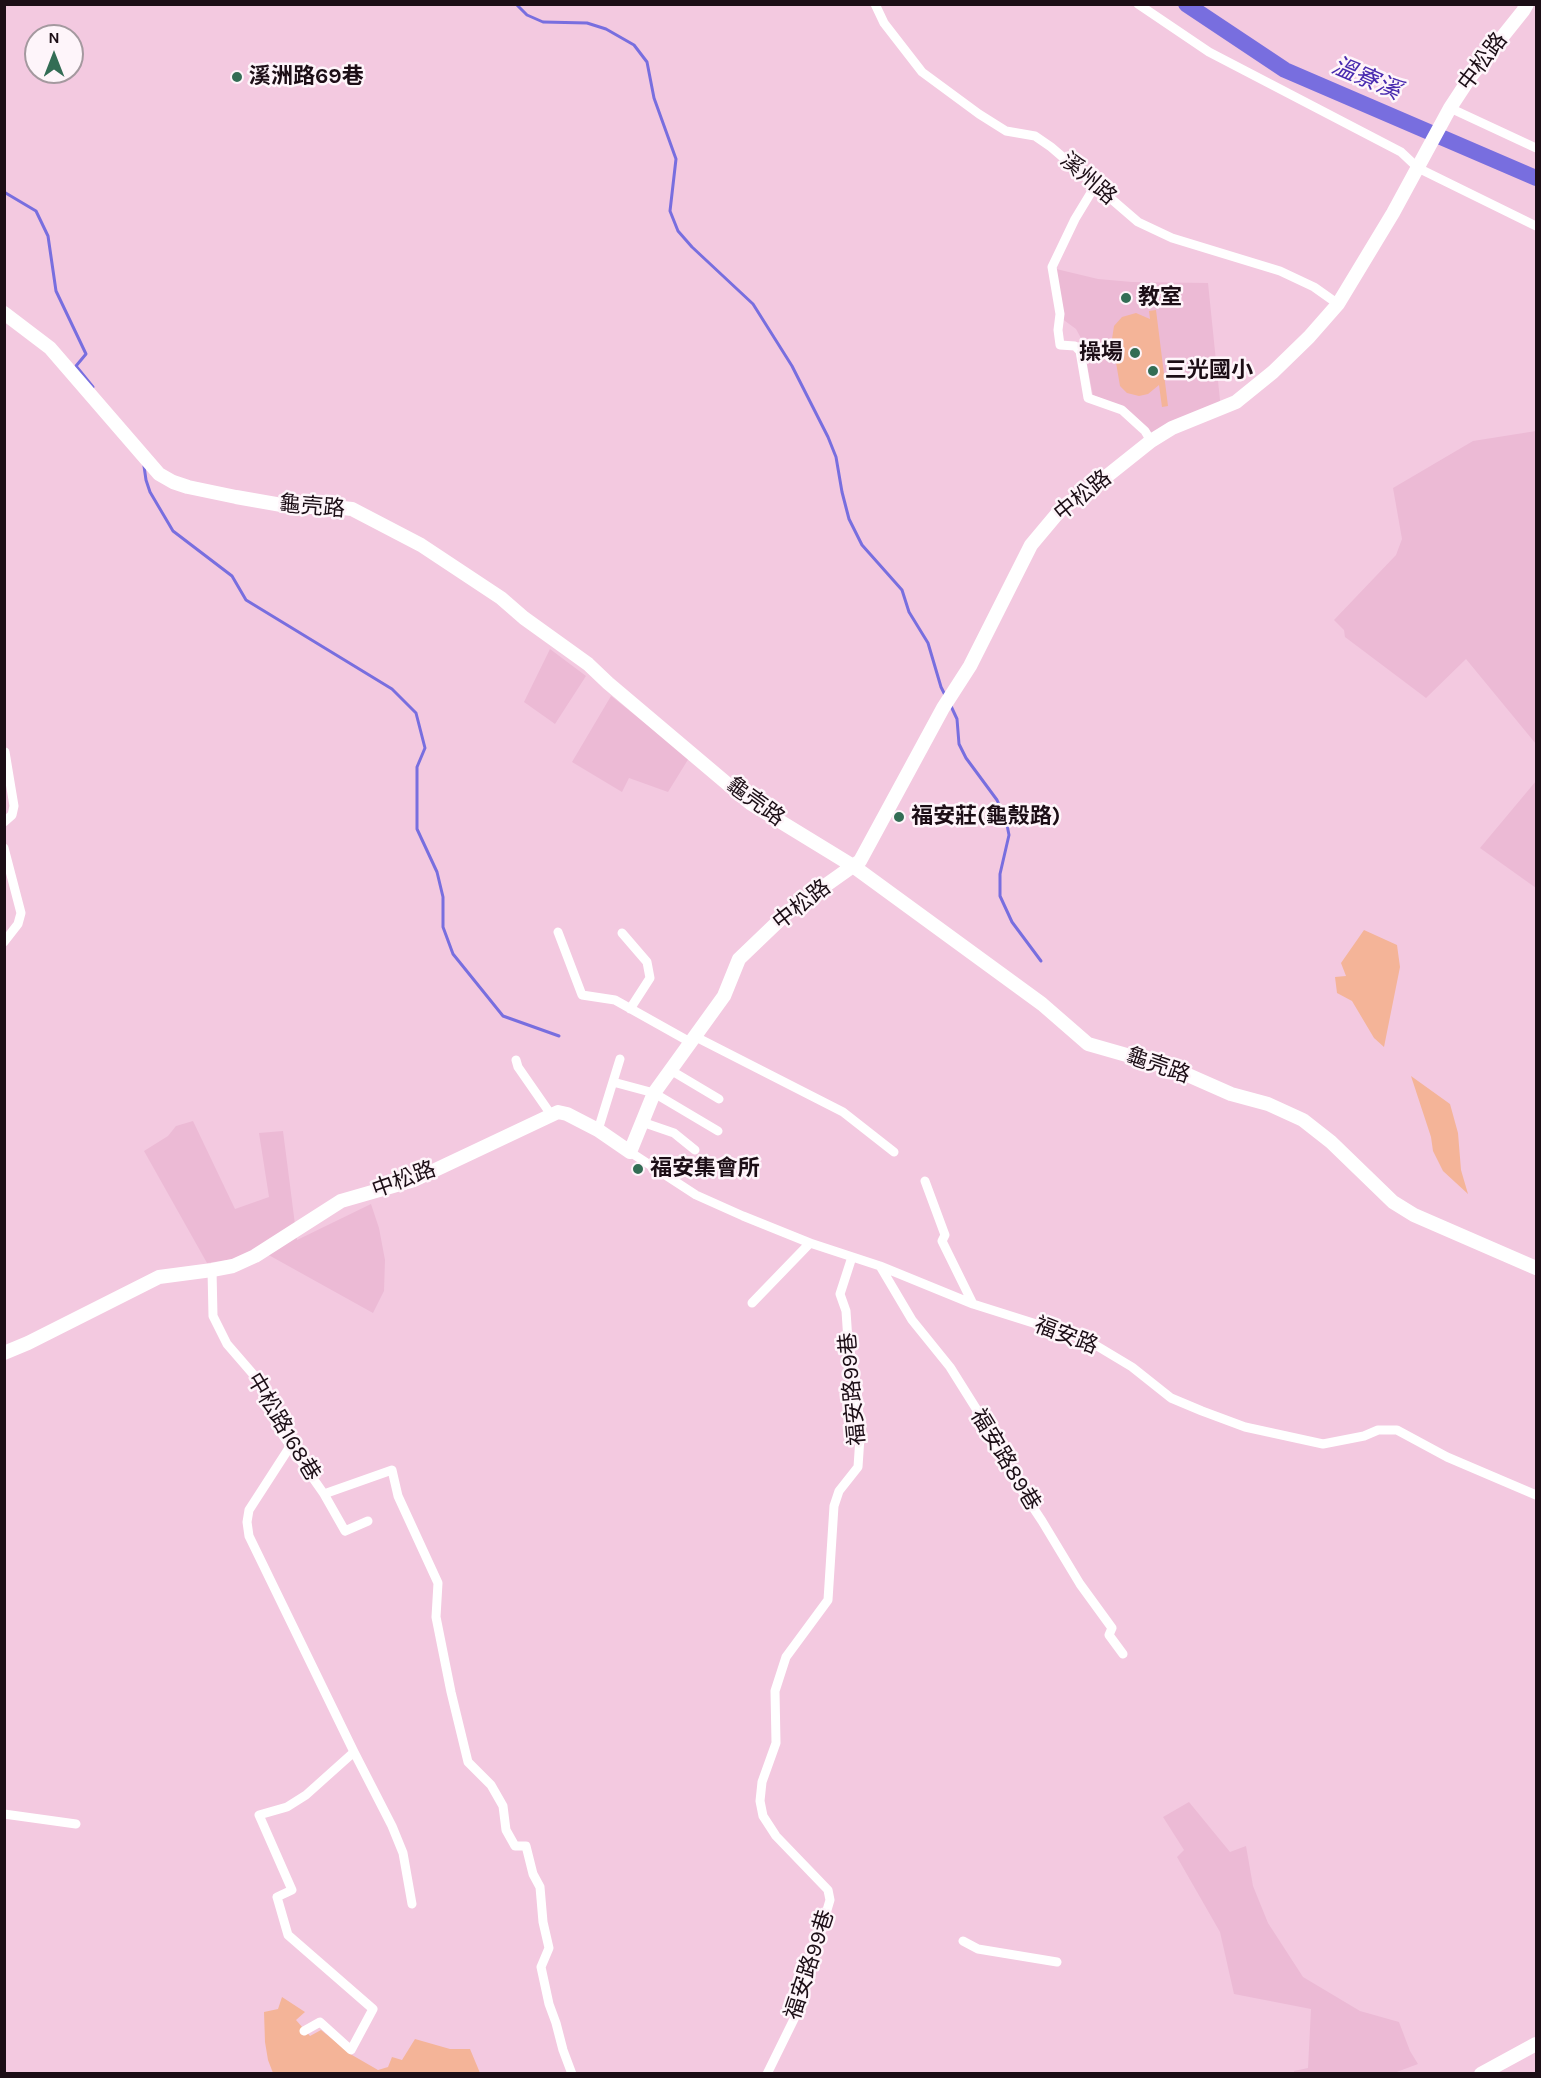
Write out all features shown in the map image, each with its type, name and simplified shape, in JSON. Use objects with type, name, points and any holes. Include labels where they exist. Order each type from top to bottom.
[{"type":"street","name":"溪州路","points":[[875,4],[884,23],[922,72],[970,108],[1006,130],[1035,136],[1138,222],[1172,238],[1280,271],[1314,287],[1338,304]]},
{"type":"street","points":[[1138,4],[1209,52],[1401,152],[1536,226]]},
{"type":"street","name":"中松路","points":[[630,1152],[654,1093],[724,996],[739,959],[788,912],[860,861],[969,666],[1031,545],[1062,508],[1092,488],[1151,441],[1172,428],[1236,402],[1273,372],[1309,337],[1338,304],[1421,163],[1450,108],[1471,76],[1527,4]]},
{"type":"street","points":[[1450,108],[1536,148]]},
{"type":"street","points":[[1095,186],[1075,219],[1052,267],[1060,315],[1058,330],[1060,345],[1075,346],[1080,351],[1088,398],[1122,410],[1146,431],[1151,441]]},
{"type":"street","name":"龜壳路","points":[[4,313],[50,348],[159,474],[188,487],[270,503],[293,507],[352,509],[421,545],[501,598],[524,618],[588,664],[750,803],[853,866],[1042,1004],[1088,1044],[1172,1068],[1231,1094],[1268,1104],[1303,1120],[1331,1142],[1393,1202],[1414,1215],[1536,1268]]},
{"type":"street","points":[[4,822],[12,815],[14,806],[5,752]]},
{"type":"street","points":[[4,848],[21,913],[18,924],[4,942]]},
{"type":"street","points":[[558,932],[582,995],[615,1000],[843,1112],[894,1152]]},
{"type":"street","points":[[622,933],[647,962],[650,978],[630,1009]]},
{"type":"street","points":[[598,1130],[620,1059]]},
{"type":"street","points":[[516,1060],[518,1067],[552,1116],[558,1112],[567,1114],[598,1130],[630,1152]]},
{"type":"street","points":[[672,1071],[719,1099]]},
{"type":"street","points":[[613,1082],[654,1093],[718,1131]]},
{"type":"street","name":"中松路","points":[[4,1353],[159,1277],[233,1266],[255,1256],[341,1202],[414,1180],[552,1116]]},
{"type":"street","points":[[642,1122],[674,1133],[695,1150]]},
{"type":"street","name":"福安路","points":[[630,1152],[696,1195],[810,1243],[880,1266],[973,1304],[1087,1340],[1132,1367],[1171,1398],[1245,1426],[1292,1439],[1323,1444],[1364,1436],[1378,1430],[1397,1430],[1447,1457],[1536,1495]]},
{"type":"street","points":[[925,1181],[945,1235],[942,1241],[973,1304]]},
{"type":"street","points":[[752,1303],[810,1243]]},
{"type":"street","name":"福安路99巷","points":[[767,2073],[795,2018],[830,1900],[828,1890],[776,1836],[763,1816],[760,1801],[762,1782],[776,1743],[775,1690],[786,1657],[828,1600],[834,1506],[839,1491],[858,1467],[860,1437],[857,1388],[848,1341],[846,1311],[840,1294],[852,1257]]},
{"type":"street","name":"福安路89巷","points":[[880,1266],[912,1320],[950,1367],[982,1418],[1001,1459],[1080,1584],[1112,1628],[1109,1635],[1123,1654]]},
{"type":"street","name":"中松路168巷","points":[[212,1270],[213,1316],[227,1344],[259,1382],[277,1426],[324,1494],[392,1470],[398,1496],[438,1583],[436,1617],[468,1762],[491,1785],[503,1806],[506,1830],[515,1846],[526,1846],[533,1874],[540,1887],[543,1922],[549,1948],[541,1967],[549,2004],[572,2073]]},
{"type":"street","points":[[291,1445],[249,1510],[247,1522],[249,1536],[392,1826],[403,1853],[412,1904]]},
{"type":"street","points":[[324,1494],[345,1531],[368,1521]]},
{"type":"street","points":[[304,2031],[320,2022],[351,2050],[373,2009],[288,1935],[277,1898],[292,1890],[259,1815],[287,1807],[306,1795],[354,1752]]},
{"type":"street","points":[[4,1814],[76,1824]]},
{"type":"street","points":[[963,1941],[978,1949],[1057,1962]]},
{"type":"street","points":[[1481,2073],[1536,2044]]},
{"type":"shaded area","name":"三光國小","points":[[1052,268],[1098,279],[1208,283],[1221,410],[1149,442],[1115,404],[1093,395],[1082,340],[1076,329],[1061,318]]},
{"type":"shaded area","points":[[1156,310],[1168,406],[1162,407],[1159,385],[1148,394],[1139,396],[1127,393],[1120,386],[1112,339],[1114,326],[1122,317],[1136,313],[1150,319],[1149,311]]},
{"type":"shaded area","points":[[1536,431],[1536,744],[1466,659],[1426,698],[1345,637],[1344,630],[1334,620],[1396,555],[1402,539],[1393,488],[1473,441]]},
{"type":"shaded area","points":[[550,649],[586,676],[555,724],[524,702]]},
{"type":"shaded area","points":[[611,696],[689,758],[668,792],[629,778],[622,792],[572,762]]},
{"type":"shaded area","points":[[1536,781],[1536,888],[1480,848]]},
{"type":"shaded area","points":[[1364,930],[1397,945],[1400,967],[1384,1047],[1374,1038],[1352,1001],[1337,993],[1335,977],[1346,976],[1341,963]]},
{"type":"shaded area","points":[[1411,1076],[1450,1104],[1458,1133],[1461,1170],[1468,1194],[1443,1171],[1433,1151],[1431,1137]]},
{"type":"shaded area","points":[[193,1121],[235,1209],[269,1197],[259,1133],[283,1131],[297,1240],[371,1204],[379,1228],[385,1260],[384,1291],[373,1313],[256,1248],[241,1258],[207,1263],[144,1151],[168,1136],[176,1126]]},
{"type":"shaded area","points":[[1189,1802],[1230,1852],[1246,1846],[1253,1886],[1268,1923],[1303,1977],[1360,2011],[1399,2022],[1410,2051],[1418,2064],[1394,2073],[1294,2073],[1294,2071],[1308,2068],[1311,2009],[1234,1994],[1220,1932],[1177,1857],[1184,1850],[1163,1817]]},
{"type":"shaded area","points":[[282,1997],[305,2012],[296,2020],[310,2036],[321,2030],[352,2055],[378,2070],[388,2067],[392,2057],[402,2060],[415,2039],[450,2049],[470,2049],[480,2073],[273,2073],[265,2042],[264,2012],[278,2009]]},
{"type":"waterway","points":[[516,4],[527,15],[543,22],[587,23],[606,29],[634,45],[647,62],[654,98],[676,159],[670,211],[678,231],[753,304],[792,366],[836,457],[849,519],[862,545],[902,590],[909,612],[928,643],[945,695]]},
{"type":"waterway","name":"溫寮溪","points":[[1186,4],[1285,70],[1536,178]]},
{"type":"waterway","points":[[4,192],[36,211],[48,236],[56,291],[86,354],[76,366],[93,387]]},
{"type":"waterway","points":[[144,466],[150,492],[173,531],[232,576],[246,600],[392,689],[416,713],[425,748],[417,767],[417,829],[437,872],[443,897],[443,927],[453,954],[503,1016],[559,1036]]},
{"type":"waterway","points":[[950,704],[957,719],[959,744],[966,758],[997,800],[1006,820],[1009,835],[1000,874],[1000,896],[1012,922],[1041,961]]},
{"type":"place","name":"溪洲路69巷","points":[[237,77]]},
{"type":"place","name":"教室","points":[[1126,298]]},
{"type":"place","name":"操場","points":[[1135,353]]},
{"type":"place","name":"三光國小","points":[[1153,371]]},
{"type":"place","name":"福安莊(龜殼路)","points":[[899,817]]},
{"type":"place","name":"福安集會所","points":[[638,1169]]}]
